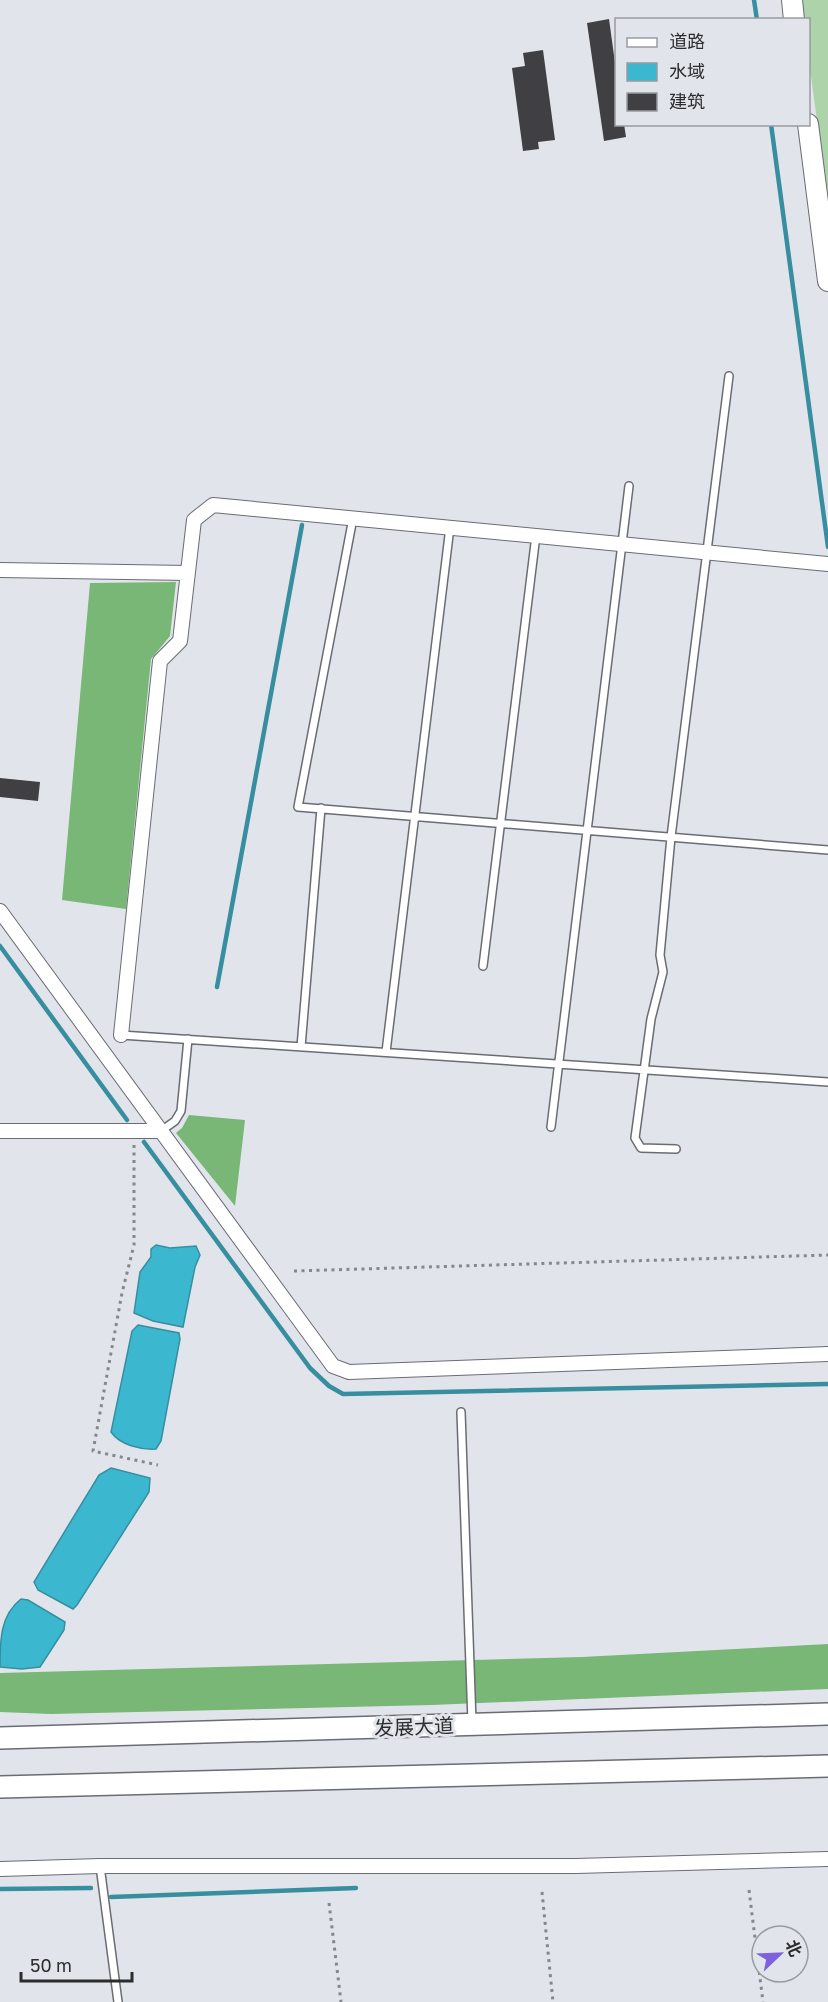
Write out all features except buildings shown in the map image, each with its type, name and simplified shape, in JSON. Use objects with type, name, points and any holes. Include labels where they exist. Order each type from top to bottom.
[{"type":"main road","name":"发展大道","points":[[0,1738],[828,1714]]},
{"type":"main road","points":[[0,1787],[828,1766]]},
{"type":"street","points":[[792,0],[794,18]]},
{"type":"street","points":[[808,126],[828,281]]},
{"type":"street","points":[[121,1035],[160,661],[180,641],[195,520],[213,505],[828,564]]},
{"type":"street","points":[[0,570],[188,573]]},
{"type":"street","points":[[0,911],[333,1366],[349,1372],[828,1354]]},
{"type":"street","points":[[0,1131],[161,1131]]},
{"type":"street","points":[[0,1869],[100,1866],[576,1866],[828,1859]]},
{"type":"lane","points":[[676,1149],[641,1148],[635,1137],[651,1019],[663,972],[660,955],[670,837],[729,376]]},
{"type":"lane","points":[[551,1127],[629,486]]},
{"type":"lane","points":[[353,518],[298,807],[828,850]]},
{"type":"lane","points":[[386,1052],[450,527]]},
{"type":"lane","points":[[483,966],[536,535]]},
{"type":"lane","points":[[302,1047],[321,808]]},
{"type":"lane","points":[[121,1035],[828,1082]]},
{"type":"lane","points":[[161,1131],[175,1121],[181,1111],[188,1039]]},
{"type":"lane","points":[[461,1412],[473,1724]]},
{"type":"lane","points":[[100,1866],[118,2002]]},
{"type":"path","points":[[134,1131],[134,1245],[122,1293],[93,1451],[158,1465]]},
{"type":"path","points":[[294,1271],[828,1255]]},
{"type":"path","points":[[749,1890],[763,2002]]},
{"type":"path","points":[[542,1892],[553,2002]]},
{"type":"path","points":[[329,1903],[341,2002]]},
{"type":"green space","points":[[800,0],[828,0],[828,203],[810,68],[810,18],[803,18]]},
{"type":"green space","points":[[176,582],[170,636],[151,659],[126,909],[62,900],[90,583]]},
{"type":"green space","points":[[189,1115],[245,1120],[235,1206],[176,1133],[182,1128]]},
{"type":"green space","points":[[828,1644],[828,1689],[432,1705],[51,1714],[0,1712],[0,1673],[582,1657]]},
{"type":"water","points":[[156,1245],[170,1248],[196,1246],[200,1255],[195,1267],[183,1327],[153,1321],[134,1313],[140,1272],[151,1257],[151,1249]]},
{"type":"water","points":[[138,1325],[179,1333],[180,1339],[161,1441],[156,1449],[131,1446],[115,1437],[111,1432],[132,1331]]},
{"type":"water","points":[[111,1468],[150,1478],[149,1492],[73,1609],[38,1590],[34,1582],[99,1475]]},
{"type":"water","points":[[21,1599],[28,1600],[65,1622],[64,1630],[40,1667],[22,1669],[0,1667],[1,1638],[5,1621],[14,1605]]},
{"type":"waterway","points":[[754,0],[757,18]]},
{"type":"waterway","points":[[771,126],[828,547]]},
{"type":"waterway","points":[[217,987],[302,525]]},
{"type":"waterway","points":[[0,946],[127,1120]]},
{"type":"waterway","points":[[144,1142],[310,1368],[329,1386],[343,1394],[828,1384]]},
{"type":"waterway","points":[[0,1889],[91,1888]]},
{"type":"waterway","points":[[111,1897],[356,1888]]}]
